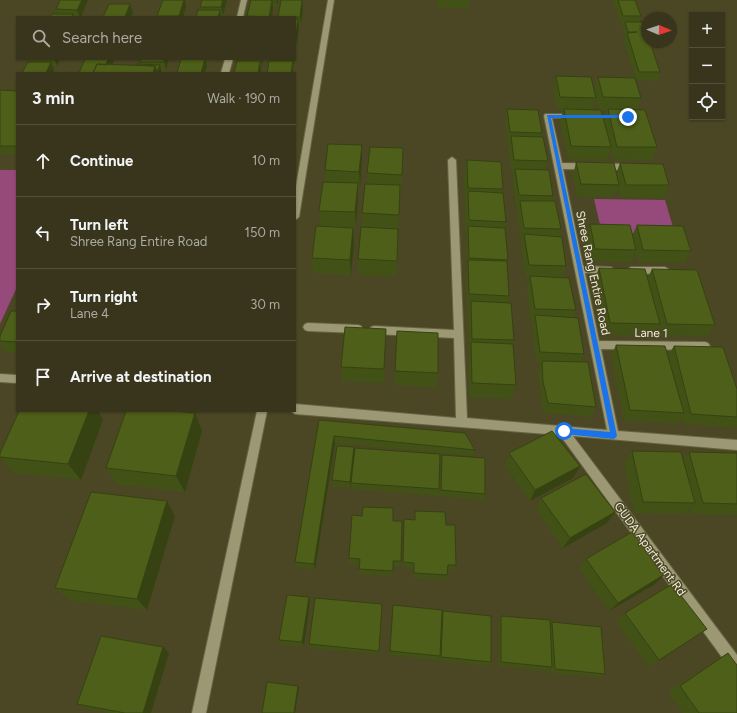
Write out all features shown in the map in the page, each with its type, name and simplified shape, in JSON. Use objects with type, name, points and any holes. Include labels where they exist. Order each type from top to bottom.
[{"type":"street","points":[[240,16],[244,0]]},
{"type":"street","points":[[296,211],[331,0]]},
{"type":"street","points":[[225,72],[229,60]]},
{"type":"street","name":"Shree Rang Entire Road","points":[[580,116],[548,116],[614,436]]},
{"type":"street","points":[[452,160],[462,423]]},
{"type":"street","points":[[559,166],[638,167]]},
{"type":"street","points":[[580,269],[674,271]]},
{"type":"street","points":[[308,327],[458,334]]},
{"type":"street","name":"Lane 1","points":[[596,345],[705,346]]},
{"type":"street","points":[[0,378],[16,379]]},
{"type":"street","points":[[296,409],[737,445]]},
{"type":"street","points":[[198,713],[262,412]]},
{"type":"street","name":"GUDA Apartment Rd","points":[[564,431],[737,666]]},
{"type":"shaded area","points":[[0,170],[16,170],[16,289],[0,324]]},
{"type":"shaded area","points":[[594,199],[665,200],[675,234],[602,233]]},
{"type":"building","points":[[60,0],[82,0],[77,10],[56,9]]},
{"type":"building","points":[[163,0],[184,0],[179,16],[157,16]]},
{"type":"building","points":[[202,0],[223,0],[221,7],[200,7]]},
{"type":"building","points":[[251,0],[272,0],[269,16],[247,16]]},
{"type":"building","points":[[281,0],[302,0],[300,17],[278,16]]},
{"type":"building","points":[[618,0],[635,0],[641,16],[623,16]]},
{"type":"building","points":[[109,4],[130,4],[125,16],[103,16]]},
{"type":"building","points":[[198,10],[220,10],[218,16],[196,16]]},
{"type":"building","points":[[52,14],[73,14],[72,16],[51,16]]},
{"type":"building","points":[[296,19],[298,19],[296,37]]},
{"type":"building","points":[[625,22],[641,22],[641,48],[652,48],[660,72],[639,72],[627,33],[637,32],[628,32]]},
{"type":"building","points":[[85,60],[108,60],[106,65],[97,64],[93,72],[79,72]]},
{"type":"building","points":[[141,60],[164,60],[164,62],[140,62]]},
{"type":"building","points":[[181,60],[205,60],[201,72],[177,72]]},
{"type":"building","points":[[237,61],[260,61],[258,72],[234,72]]},
{"type":"building","points":[[269,61],[293,61],[291,72],[267,72]]},
{"type":"building","points":[[28,62],[51,62],[46,72],[23,72]]},
{"type":"building","points":[[97,64],[155,66],[153,72],[93,72]]},
{"type":"building","points":[[137,64],[160,65],[157,72],[155,66]]},
{"type":"building","points":[[556,76],[591,77],[596,98],[560,97]]},
{"type":"building","points":[[598,77],[635,78],[641,98],[603,97]]},
{"type":"building","points":[[0,90],[16,91],[16,146],[0,146]]},
{"type":"building","points":[[507,109],[538,110],[542,133],[510,132]]},
{"type":"building","points":[[564,109],[601,110],[611,147],[571,146]]},
{"type":"building","points":[[608,109],[645,110],[657,147],[617,147]]},
{"type":"building","points":[[511,136],[543,137],[548,161],[514,160]]},
{"type":"building","points":[[328,144],[362,145],[359,172],[325,170]]},
{"type":"building","points":[[370,147],[403,148],[402,175],[367,173]]},
{"type":"building","points":[[467,160],[501,162],[503,189],[468,188]]},
{"type":"building","points":[[576,162],[614,163],[619,185],[581,184]]},
{"type":"building","points":[[620,163],[663,164],[669,185],[626,185]]},
{"type":"building","points":[[515,169],[549,170],[553,196],[519,195]]},
{"type":"building","points":[[323,182],[358,183],[355,212],[319,211]]},
{"type":"building","points":[[365,184],[400,185],[399,215],[362,213]]},
{"type":"building","points":[[468,191],[503,193],[506,222],[469,220]]},
{"type":"building","points":[[520,201],[555,201],[561,229],[524,228]]},
{"type":"building","points":[[590,224],[630,225],[636,250],[595,249]]},
{"type":"building","points":[[637,225],[683,226],[691,251],[643,250]]},
{"type":"building","points":[[316,226],[353,228],[350,260],[312,258]]},
{"type":"building","points":[[468,226],[505,228],[508,260],[469,258]]},
{"type":"building","points":[[361,227],[398,229],[397,261],[358,259]]},
{"type":"building","points":[[524,234],[562,237],[566,266],[529,265]]},
{"type":"building","points":[[468,260],[507,261],[509,296],[469,294]]},
{"type":"building","points":[[599,268],[645,269],[660,324],[610,323]]},
{"type":"building","points":[[652,269],[697,270],[715,325],[667,324]]},
{"type":"building","points":[[530,276],[569,278],[576,310],[535,309]]},
{"type":"building","points":[[471,301],[511,303],[514,340],[472,339]]},
{"type":"building","points":[[11,311],[16,311],[16,342],[0,341],[0,336]]},
{"type":"building","points":[[535,315],[578,318],[584,354],[540,352]]},
{"type":"building","points":[[345,327],[386,329],[384,369],[341,367]]},
{"type":"building","points":[[397,331],[438,333],[438,373],[395,371]]},
{"type":"building","points":[[471,342],[513,344],[516,385],[472,383]]},
{"type":"building","points":[[616,345],[665,346],[684,413],[630,410]]},
{"type":"building","points":[[674,346],[723,347],[737,389],[737,417],[691,414]]},
{"type":"building","points":[[542,361],[588,362],[596,407],[548,403],[543,382]]},
{"type":"building","points":[[19,412],[89,412],[68,464],[0,457],[0,453]]},
{"type":"building","points":[[126,412],[195,413],[176,476],[106,468]]},
{"type":"building","points":[[319,420],[465,433],[475,450],[334,436],[314,564],[295,562]]},
{"type":"building","points":[[552,431],[580,466],[535,490],[509,453]]},
{"type":"building","points":[[337,446],[354,447],[350,482],[332,480]]},
{"type":"building","points":[[355,448],[440,454],[439,489],[351,483]]},
{"type":"building","points":[[632,451],[681,452],[695,503],[643,502]]},
{"type":"building","points":[[689,452],[737,453],[737,504],[703,503]]},
{"type":"building","points":[[442,455],[485,458],[485,494],[441,490]]},
{"type":"building","points":[[586,474],[615,512],[570,538],[541,498]]},
{"type":"building","points":[[91,492],[167,501],[137,599],[55,588]]},
{"type":"building","points":[[363,507],[393,508],[393,521],[402,521],[401,561],[393,561],[393,571],[359,569],[360,559],[349,558],[352,515],[362,516]]},
{"type":"building","points":[[415,511],[445,512],[446,525],[455,525],[456,565],[448,565],[447,575],[414,573],[414,563],[403,562],[404,519],[415,520]]},
{"type":"building","points":[[632,532],[665,574],[618,603],[586,559]]},
{"type":"building","points":[[672,584],[707,629],[659,660],[625,613]]},
{"type":"building","points":[[287,595],[309,597],[302,642],[279,640]]},
{"type":"building","points":[[315,598],[382,604],[379,651],[309,644]]},
{"type":"building","points":[[393,605],[442,610],[440,656],[390,651]]},
{"type":"building","points":[[443,611],[491,616],[491,662],[441,657]]},
{"type":"building","points":[[501,616],[550,620],[552,667],[501,662]]},
{"type":"building","points":[[552,622],[601,627],[605,674],[555,669]]},
{"type":"building","points":[[101,636],[163,647],[143,713],[125,713],[77,704]]},
{"type":"building","points":[[728,653],[737,665],[737,713],[699,713],[680,686]]},
{"type":"building","points":[[267,682],[298,686],[294,713],[262,713]]},
{"type":"route","points":[[564,431],[614,436],[548,116],[628,117]]}]
